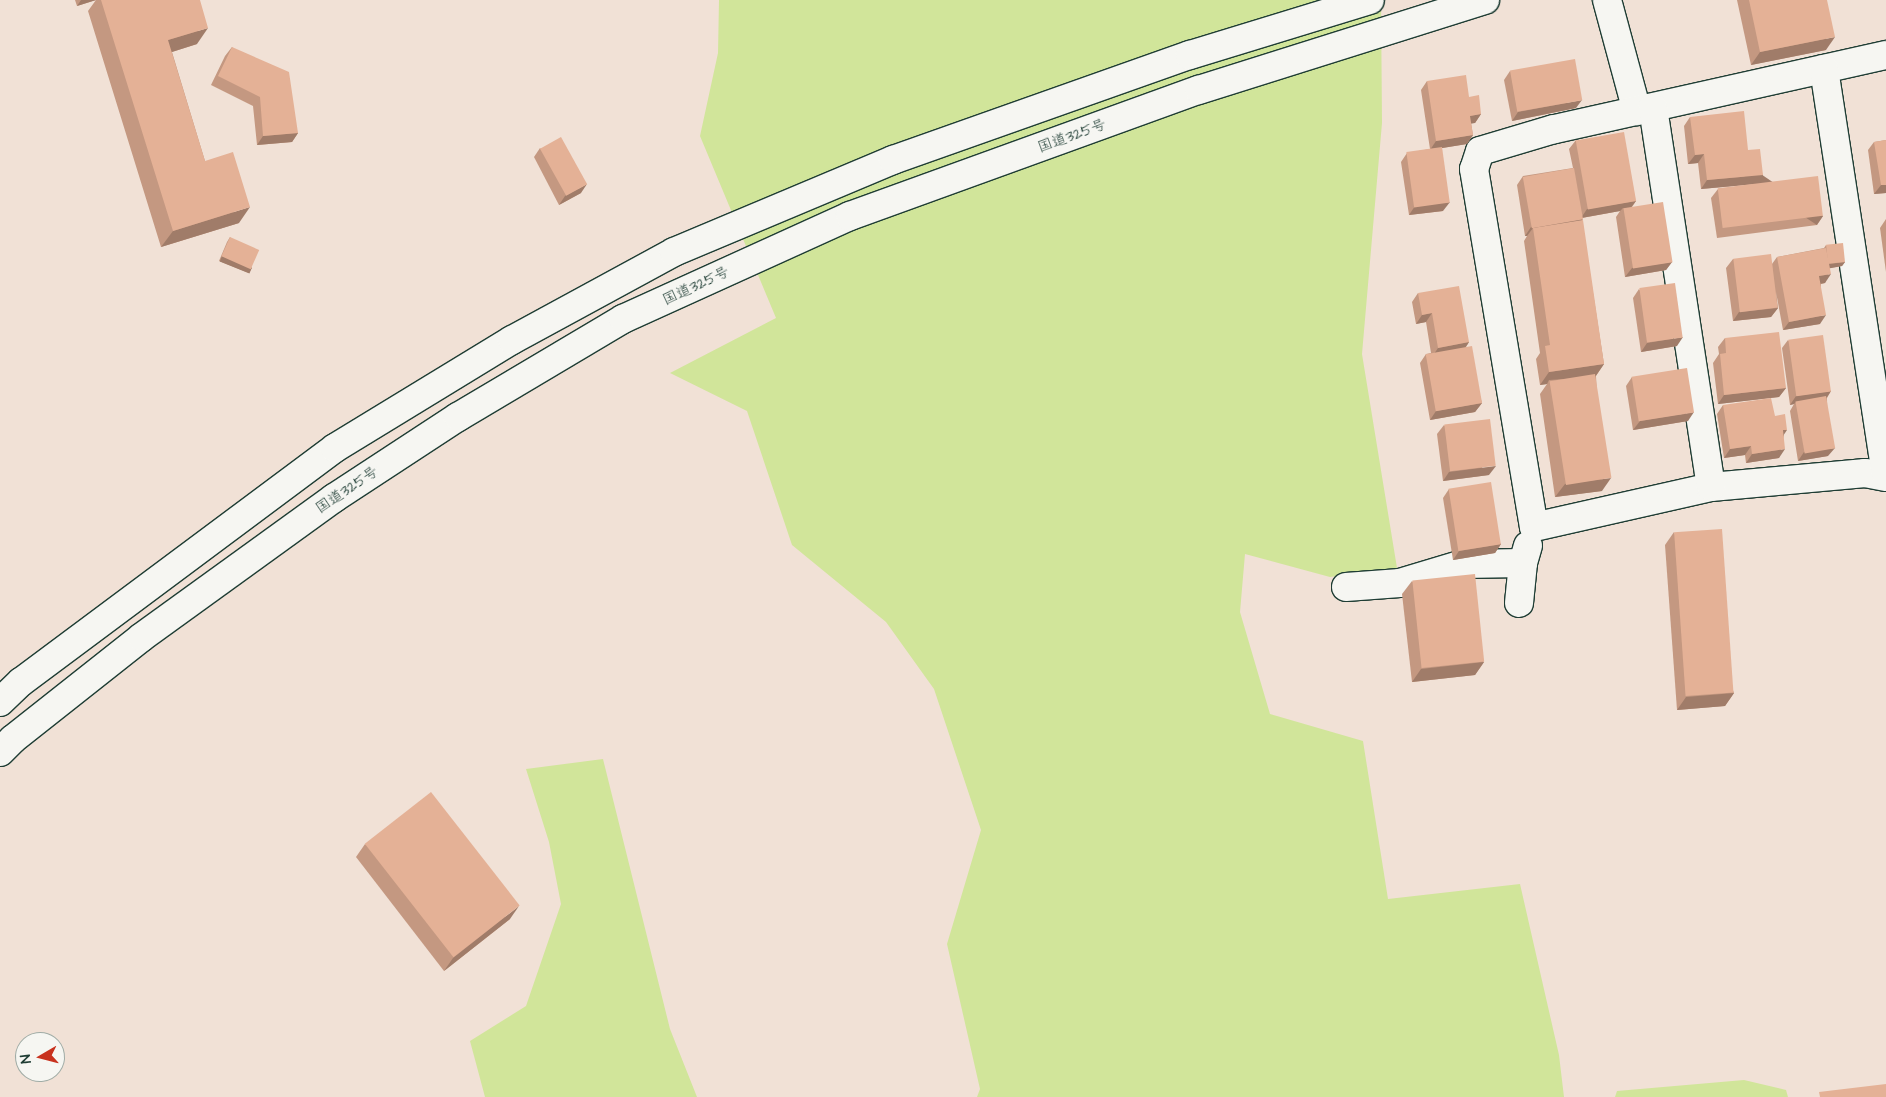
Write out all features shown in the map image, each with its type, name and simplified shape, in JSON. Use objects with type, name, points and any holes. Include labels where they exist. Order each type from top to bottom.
[{"type":"main road","points":[[0,702],[28,676],[335,448],[512,340],[674,252],[893,160],[1190,55],[1370,0]]},
{"type":"main road","name":"国道325号","points":[[0,752],[13,739],[142,637],[334,498],[458,417],[623,319],[850,216],[1199,90],[1485,0]]},
{"type":"main road","points":[[1607,0],[1645,110],[1711,488]]},
{"type":"main road","points":[[1519,603],[1523,563],[1534,527],[1474,169],[1480,151],[1554,129],[1886,55]]},
{"type":"main road","points":[[1534,527],[1711,488],[1864,473],[1886,476],[1824,69]]},
{"type":"main road","points":[[1346,587],[1400,582],[1463,564],[1523,563]]},
{"type":"green space","points":[[719,0],[1381,0],[1382,123],[1362,354],[1397,568],[1330,577],[1245,554],[1240,612],[1270,714],[1363,741],[1388,899],[1520,884],[1559,1055],[1564,1097],[977,1097],[980,1089],[947,944],[981,830],[934,689],[886,622],[792,545],[747,411],[670,373],[776,318],[700,136],[718,53]]},
{"type":"green space","points":[[603,759],[670,1029],[697,1097],[485,1097],[470,1041],[526,1006],[561,904],[549,842],[526,769]]},
{"type":"green space","points":[[1744,1080],[1786,1090],[1788,1097],[1615,1097],[1617,1091]]},
{"type":"building","points":[[101,0],[200,0],[208,28],[168,40],[205,161],[233,152],[250,207],[173,231]]},
{"type":"building","points":[[1749,0],[1827,0],[1835,37],[1760,52]]},
{"type":"building","points":[[232,47],[289,72],[298,133],[263,136],[260,97],[218,76]]},
{"type":"building","points":[[1575,59],[1582,100],[1517,112],[1510,70]]},
{"type":"building","points":[[1466,75],[1469,97],[1479,95],[1481,114],[1470,116],[1473,135],[1436,141],[1427,81]]},
{"type":"building","points":[[1744,111],[1748,150],[1760,149],[1763,175],[1707,180],[1704,154],[1695,155],[1690,117]]},
{"type":"building","points":[[1624,132],[1636,201],[1588,209],[1576,141]]},
{"type":"building","points":[[561,137],[587,184],[566,196],[540,149]]},
{"type":"building","points":[[1886,140],[1886,185],[1881,185],[1874,142]]},
{"type":"building","points":[[1442,147],[1450,202],[1414,207],[1406,152]]},
{"type":"building","points":[[1574,168],[1583,219],[1532,228],[1523,177]]},
{"type":"building","points":[[1818,176],[1823,216],[1723,228],[1718,188]]},
{"type":"building","points":[[1663,202],[1673,262],[1633,269],[1623,208]]},
{"type":"building","points":[[1583,220],[1604,364],[1549,372],[1545,346],[1550,345],[1533,228]]},
{"type":"building","points":[[230,237],[259,250],[251,269],[221,256]]},
{"type":"building","points":[[1843,243],[1845,262],[1828,264],[1826,245]]},
{"type":"building","points":[[1826,248],[1831,274],[1819,276],[1826,315],[1789,322],[1777,257]]},
{"type":"building","points":[[1771,254],[1778,308],[1740,312],[1733,259]]},
{"type":"building","points":[[1675,283],[1683,337],[1647,342],[1639,288]]},
{"type":"building","points":[[1459,286],[1469,342],[1438,348],[1432,313],[1422,315],[1418,293]]},
{"type":"building","points":[[1779,332],[1786,388],[1724,395],[1720,354],[1726,353],[1725,338]]},
{"type":"building","points":[[1823,335],[1831,391],[1796,396],[1788,340]]},
{"type":"building","points":[[1472,346],[1482,403],[1436,411],[1426,354]]},
{"type":"building","points":[[1687,368],[1694,412],[1639,421],[1632,377]]},
{"type":"building","points":[[1595,374],[1611,478],[1566,485],[1550,381]]},
{"type":"building","points":[[1826,396],[1835,448],[1805,454],[1795,401]]},
{"type":"building","points":[[1771,398],[1775,416],[1785,414],[1787,430],[1783,430],[1785,449],[1752,454],[1751,446],[1730,449],[1723,405]]},
{"type":"building","points":[[1490,419],[1496,466],[1450,471],[1444,425]]},
{"type":"building","points":[[1491,482],[1501,544],[1458,551],[1449,489]]},
{"type":"building","points":[[1722,529],[1733,693],[1686,696],[1674,532]]},
{"type":"building","points":[[1475,574],[1484,662],[1422,668],[1412,581]]},
{"type":"building","points":[[431,792],[520,905],[453,957],[365,844]]},
{"type":"building","points":[[1886,1084],[1886,1097],[1820,1097],[1819,1092]]}]
